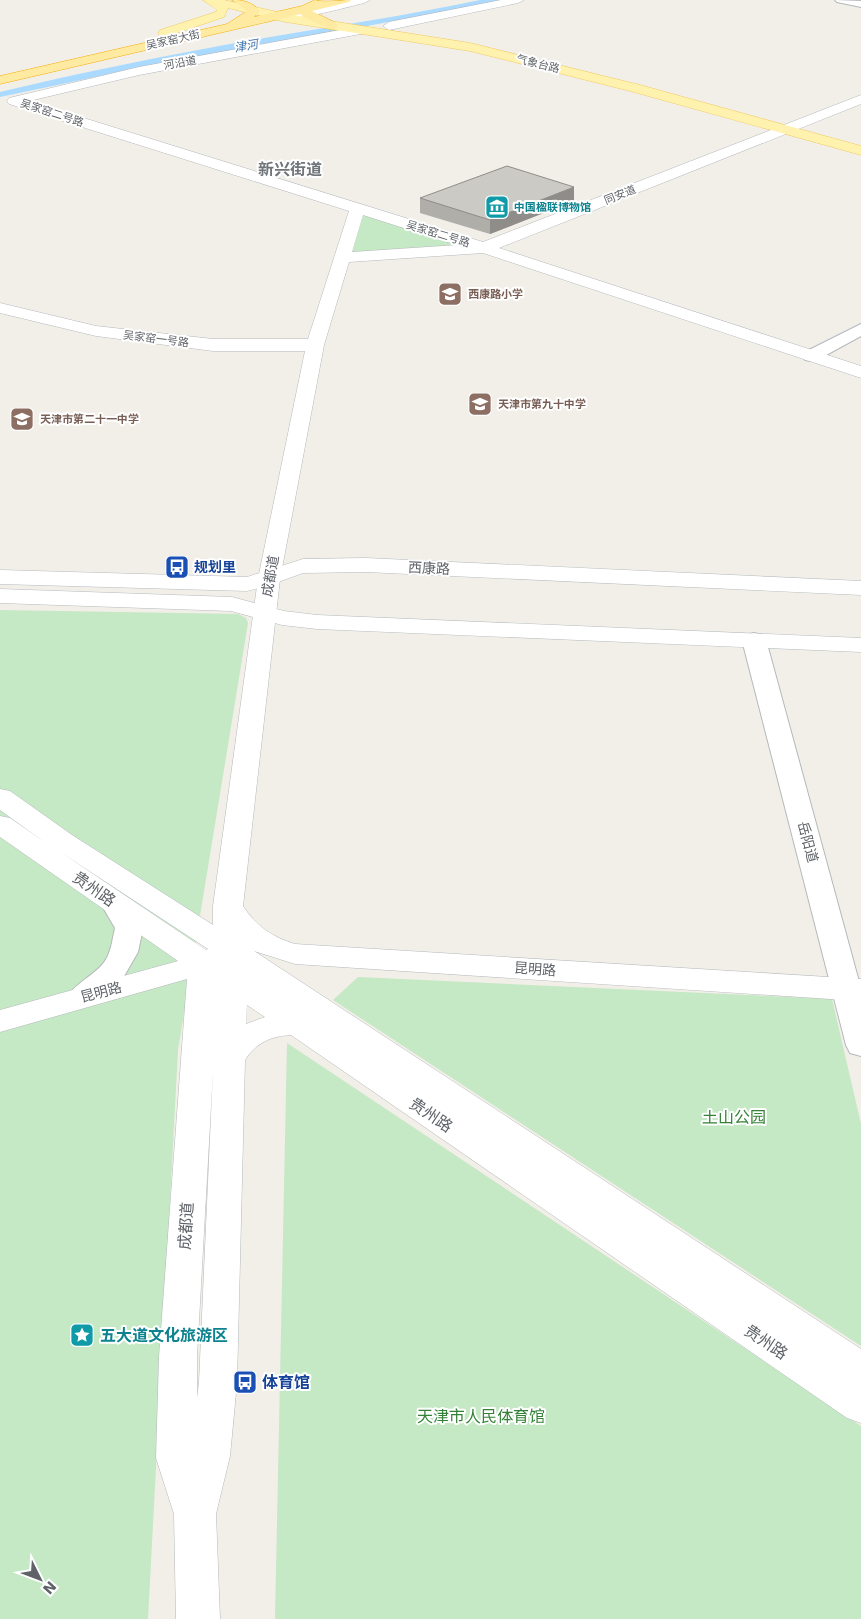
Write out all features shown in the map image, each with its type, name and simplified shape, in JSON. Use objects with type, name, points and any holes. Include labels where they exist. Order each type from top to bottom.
[{"type":"highway","name":"吴家窑大街","points":[[0,80],[224,28],[296,8],[345,0]]},
{"type":"highway","points":[[296,8],[329,4]]},
{"type":"highway","name":"吴家窑大街","points":[[0,71],[164,33],[249,7],[296,8]]},
{"type":"highway","points":[[224,28],[240,22],[249,7]]},
{"type":"highway","points":[[296,8],[332,26]]},
{"type":"main road","name":"气象台路","points":[[209,0],[249,7],[296,8],[356,27],[476,48],[861,144]]},
{"type":"main road","points":[[164,33],[220,14],[223,9],[221,6],[209,0]]},
{"type":"main road","points":[[345,0],[329,4],[330,14],[356,27]]},
{"type":"main road","name":"气象台路","points":[[296,8],[332,26],[385,26],[469,41],[790,127],[861,151]]},
{"type":"street","points":[[329,4],[364,0]]},
{"type":"street","points":[[385,26],[518,0]]},
{"type":"street","points":[[841,0],[861,4]]},
{"type":"street","name":"河沿道","points":[[7,102],[139,71],[356,27]]},
{"type":"street","name":"同安道","points":[[341,258],[484,248],[861,99]]},
{"type":"street","name":"吴家窑二号路","points":[[7,102],[484,248],[861,372]]},
{"type":"street","name":"成都道","points":[[195,1514],[176,1458],[178,1357],[221,965],[263,613],[315,345],[357,209]]},
{"type":"street","name":"吴家窑一号路","points":[[0,308],[96,331],[213,346],[315,345]]},
{"type":"street","points":[[811,356],[861,329]]},
{"type":"street","name":"西康路","points":[[0,577],[247,584],[269,579],[293,568],[303,566],[358,565],[861,588]]},
{"type":"street","points":[[0,596],[232,604],[249,607],[263,613],[301,621],[317,622],[861,645]]},
{"type":"street","name":"岳阳道","points":[[754,640],[854,990],[861,1045]]},
{"type":"street","name":"贵州路","points":[[0,797],[62,841],[296,1024],[861,1406]]},
{"type":"street","name":"贵州路","points":[[0,824],[115,904],[221,965],[294,991],[861,1369]]},
{"type":"street","points":[[82,997],[113,971],[124,952],[129,928],[115,904]]},
{"type":"street","name":"昆明路","points":[[228,906],[242,928],[256,940],[295,954],[854,990]]},
{"type":"street","name":"成都道","points":[[198,1619],[195,1514],[210,1456],[218,1382],[228,1062],[221,965]]},
{"type":"street","name":"昆明路","points":[[0,1021],[82,997],[221,965]]},
{"type":"street","points":[[228,1062],[242,1042],[257,1032],[278,1024],[296,1024]]},
{"type":"green space","points":[[365,209],[490,248],[348,259]]},
{"type":"green space","name":"五大道文化旅游区","points":[[0,610],[238,614],[246,618],[248,623],[178,1050],[148,1619],[0,1619]]},
{"type":"green space","name":"土山公园","points":[[358,977],[832,999],[861,1124],[861,1346],[333,1000]]},
{"type":"green space","name":"天津市人民体育馆","points":[[287,1043],[861,1426],[861,1619],[275,1619]]},
{"type":"water","name":"津河","points":[[480,0],[507,0],[124,71],[0,97],[0,92],[126,64]]},
{"type":"building","points":[[507,166],[574,187],[490,220],[420,198]]},
{"type":"place","name":"中国楹联博物馆","points":[[497,207]]},
{"type":"place","name":"西康路小学","points":[[450,294]]},
{"type":"place","name":"天津市第九十中学","points":[[480,404]]},
{"type":"place","name":"天津市第二十一中学","points":[[22,419]]},
{"type":"place","name":"规划里","points":[[177,567]]},
{"type":"place","name":"五大道文化旅游区","points":[[82,1335]]},
{"type":"place","name":"体育馆","points":[[245,1382]]},
{"type":"district","name":"新兴街道","points":[[290,169]]}]
